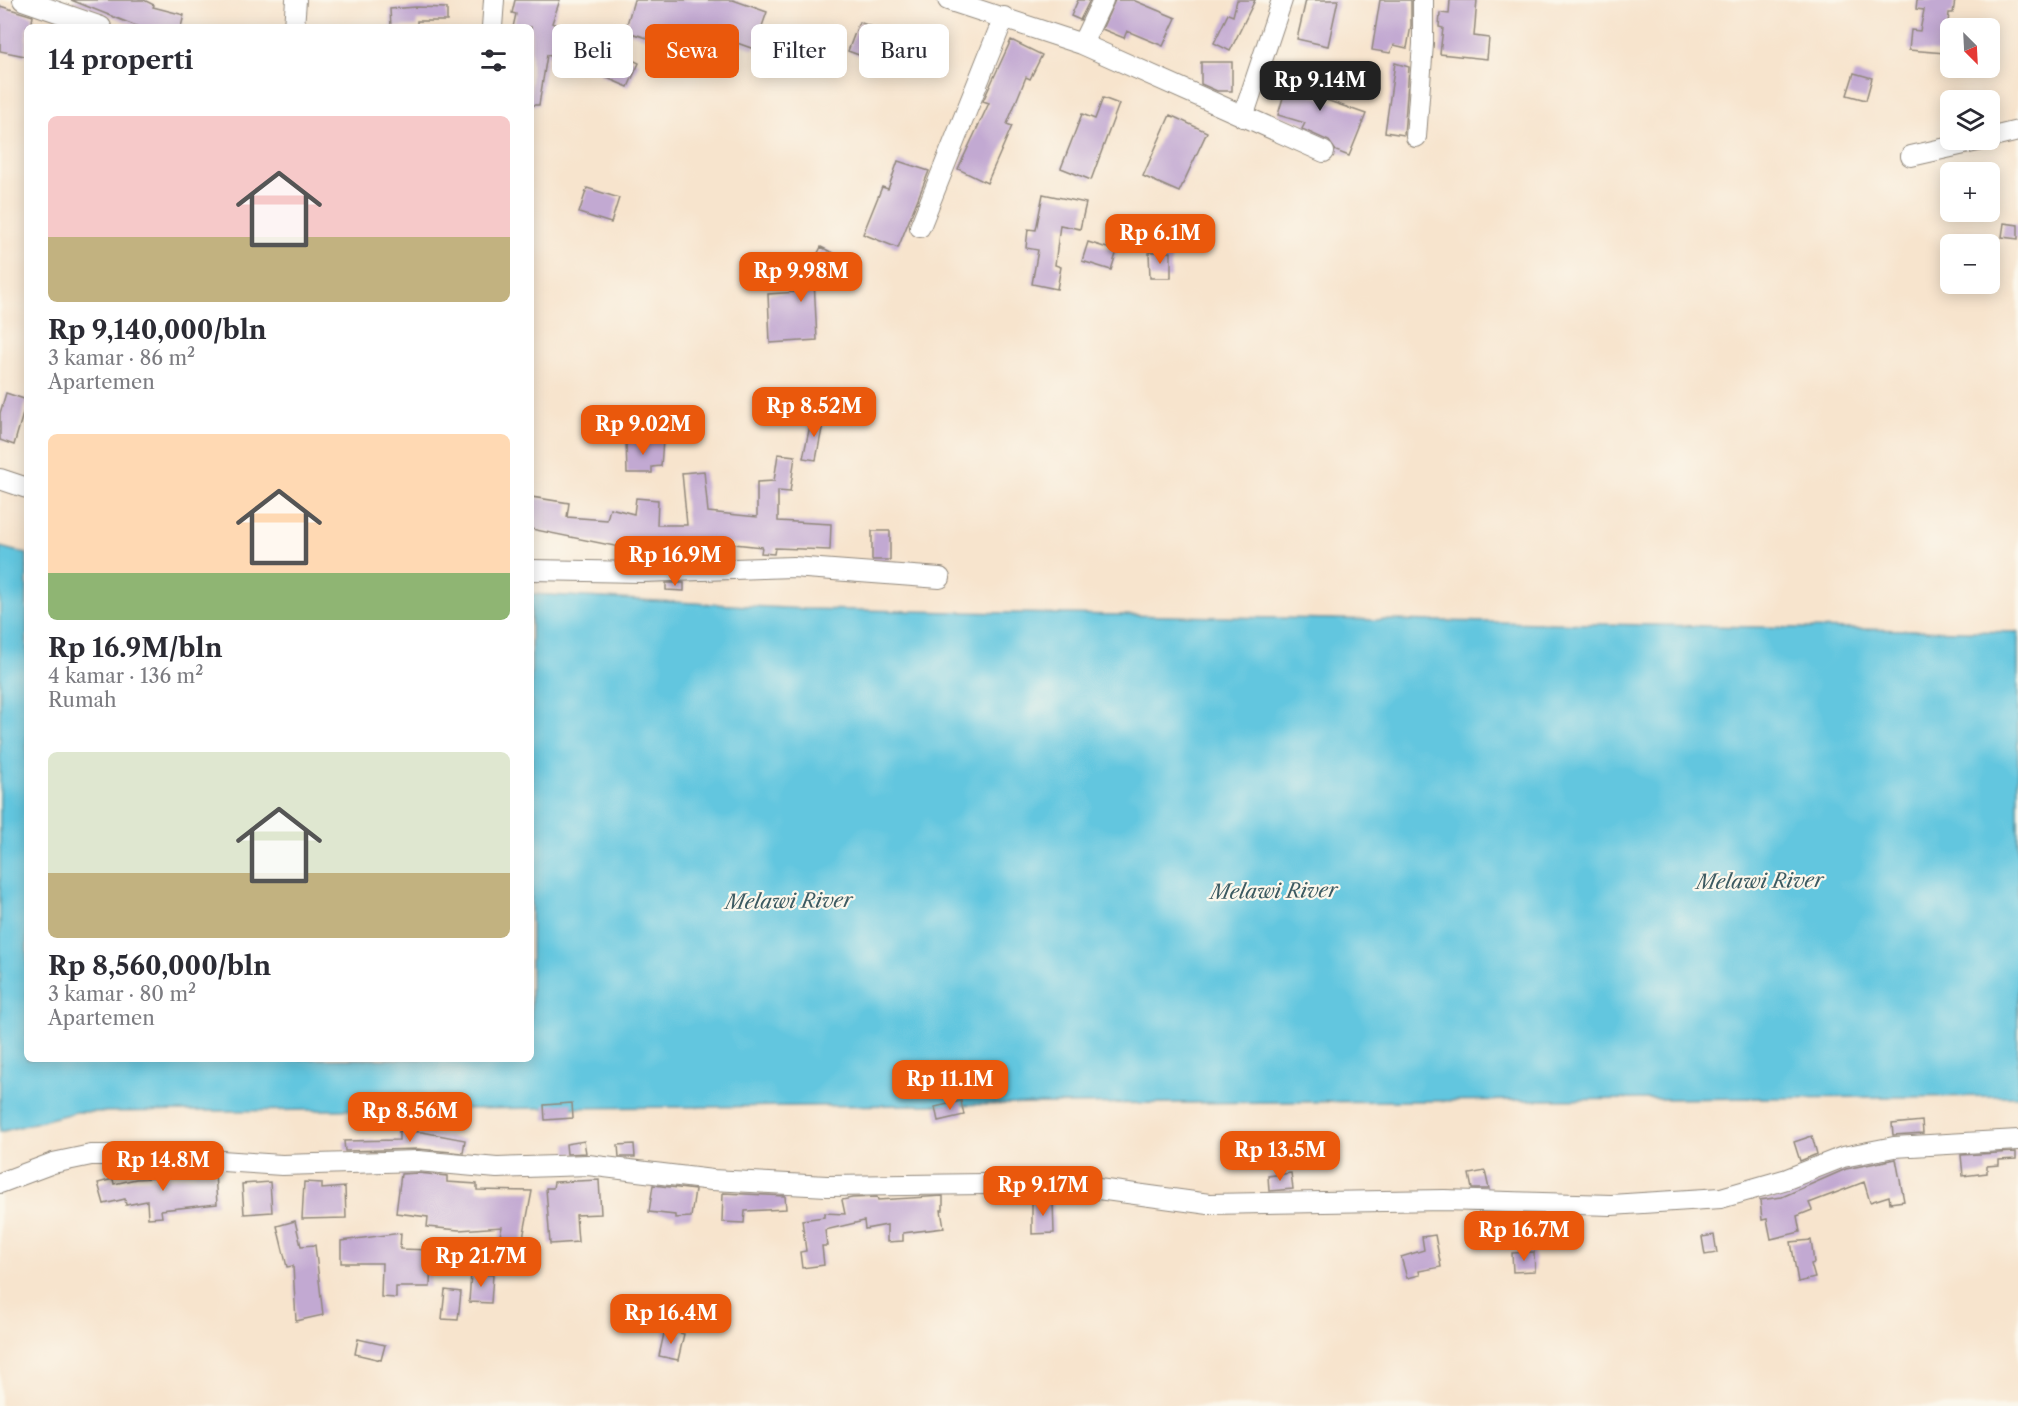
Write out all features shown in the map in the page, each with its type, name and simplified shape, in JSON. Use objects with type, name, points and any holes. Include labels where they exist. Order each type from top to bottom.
[{"type":"street","points":[[22,0],[92,24]]},
{"type":"street","points":[[294,24],[296,0]]},
{"type":"street","points":[[492,24],[494,0]]},
{"type":"street","points":[[1082,45],[1103,0]]},
{"type":"street","points":[[1243,117],[1282,0]]},
{"type":"street","points":[[1416,137],[1424,0]]},
{"type":"street","points":[[954,1],[1082,45],[1324,152]]},
{"type":"street","points":[[920,227],[1004,17]]},
{"type":"street","points":[[2000,135],[2018,131]]},
{"type":"street","points":[[1911,156],[1940,149]]},
{"type":"street","points":[[0,479],[24,487]]},
{"type":"street","points":[[534,570],[641,572],[793,567],[940,578]]},
{"type":"street","points":[[0,1183],[72,1159],[91,1155],[132,1155],[282,1165],[418,1161],[497,1168],[588,1165],[712,1180],[827,1186],[1054,1183],[1209,1204],[1278,1204],[1348,1200],[1611,1205],[1721,1198],[1787,1179],[1843,1157],[1894,1147],[2018,1140]]},
{"type":"water","name":"Melawi River","points":[[0,547],[24,553],[24,1062],[534,1062],[534,594],[804,609],[2018,632],[2018,1096],[76,1112],[0,1132]]},
{"type":"building","points":[[71,0],[144,0],[154,5],[153,7],[184,15],[182,24],[131,24]]},
{"type":"building","points":[[515,0],[560,0],[552,23],[554,24],[552,24],[552,52],[551,56],[547,55],[539,105],[534,105],[534,24],[514,24],[516,14],[512,13]]},
{"type":"building","points":[[634,0],[733,0],[767,12],[763,24],[751,24],[751,48],[739,44],[739,24],[645,24],[645,37],[633,34],[633,24],[627,24]]},
{"type":"building","points":[[1078,0],[1090,0],[1080,20],[1071,16]]},
{"type":"building","points":[[1115,0],[1133,0],[1176,18],[1163,46],[1127,31],[1124,38],[1102,29]]},
{"type":"building","points":[[1237,0],[1255,0],[1230,51],[1214,43],[1228,14],[1233,16]]},
{"type":"building","points":[[1306,0],[1338,0],[1328,46],[1297,39]]},
{"type":"building","points":[[1380,0],[1411,0],[1411,26],[1407,48],[1394,45],[1390,53],[1372,50]]},
{"type":"building","points":[[1450,0],[1477,0],[1474,36],[1489,38],[1487,59],[1440,54],[1443,28],[1439,27],[1440,13],[1449,14]]},
{"type":"building","points":[[1917,0],[1955,0],[1953,13],[1949,13],[1948,18],[1940,18],[1940,53],[1909,50],[1911,30],[1920,31],[1924,10],[1916,9]]},
{"type":"building","points":[[0,6],[33,16],[32,24],[24,24],[24,56],[0,51]]},
{"type":"building","points":[[447,8],[447,21],[391,24],[390,9]]},
{"type":"building","points":[[859,22],[864,24],[859,24],[859,55],[848,51]]},
{"type":"building","points":[[1011,40],[1042,55],[1030,79],[1026,77],[1007,124],[1012,126],[987,183],[958,169],[989,103],[983,101]]},
{"type":"building","points":[[633,60],[639,63],[633,76]]},
{"type":"building","points":[[1201,62],[1232,62],[1232,91],[1217,91],[1201,84]]},
{"type":"building","points":[[1395,63],[1409,67],[1404,135],[1385,132]]},
{"type":"building","points":[[1292,66],[1318,74],[1312,95],[1366,114],[1349,156],[1336,151],[1329,141],[1302,129],[1305,123],[1278,115]]},
{"type":"building","points":[[1854,73],[1872,78],[1866,100],[1847,95]]},
{"type":"building","points":[[607,78],[632,78],[628,87]]},
{"type":"building","points":[[1103,98],[1119,104],[1091,180],[1061,168],[1082,114],[1095,119]]},
{"type":"building","points":[[1170,115],[1207,132],[1179,192],[1143,176]]},
{"type":"building","points":[[898,161],[929,171],[898,248],[863,234],[882,187],[888,189]]},
{"type":"building","points":[[587,188],[619,198],[611,223],[579,213]]},
{"type":"building","points":[[1043,194],[1086,203],[1080,229],[1060,225],[1055,265],[1061,267],[1057,289],[1032,284],[1038,250],[1026,248],[1028,229],[1036,230]]},
{"type":"building","points":[[2004,223],[2018,225],[2018,239],[2002,237]]},
{"type":"building","points":[[1088,242],[1117,251],[1111,270],[1082,261]]},
{"type":"building","points":[[821,247],[843,258],[828,287],[814,280],[817,340],[770,343],[768,294],[798,292]]},
{"type":"building","points":[[1149,252],[1171,252],[1171,278],[1150,278]]},
{"type":"building","points":[[6,393],[24,399],[24,410],[14,445],[0,440],[0,413]]},
{"type":"building","points":[[812,416],[824,418],[816,460],[803,458]]},
{"type":"building","points":[[626,440],[663,440],[661,466],[652,467],[652,473],[627,473]]},
{"type":"building","points":[[778,454],[795,456],[790,492],[778,491],[778,521],[831,524],[830,550],[775,548],[774,554],[761,553],[762,547],[697,540],[697,552],[649,553],[534,530],[534,497],[569,503],[567,517],[607,520],[610,508],[634,514],[636,498],[658,500],[657,525],[687,525],[682,473],[704,471],[708,512],[757,517],[757,482],[774,481]]},
{"type":"building","points":[[872,531],[890,531],[890,560],[872,560]]},
{"type":"building","points":[[666,583],[684,583],[684,591],[666,590]]},
{"type":"building","points":[[961,1101],[964,1115],[938,1121],[935,1107]]},
{"type":"building","points":[[572,1103],[573,1118],[545,1120],[544,1105]]},
{"type":"building","points":[[1922,1121],[1923,1133],[1893,1135],[1892,1124]]},
{"type":"building","points":[[399,1131],[422,1132],[465,1140],[463,1153],[418,1149],[345,1151],[344,1141],[399,1140]]},
{"type":"building","points":[[1812,1136],[1817,1154],[1800,1161],[1794,1142]]},
{"type":"building","points":[[584,1141],[586,1153],[567,1154],[566,1144]]},
{"type":"building","points":[[634,1144],[635,1157],[619,1157],[618,1145]]},
{"type":"building","points":[[2016,1152],[2016,1159],[1999,1160],[1999,1165],[1987,1166],[1987,1173],[1963,1176],[1961,1155]]},
{"type":"building","points":[[1896,1159],[1904,1201],[1890,1203],[1889,1196],[1870,1202],[1864,1182],[1809,1203],[1812,1210],[1797,1216],[1800,1232],[1771,1239],[1767,1219],[1762,1220],[1760,1200],[1782,1197],[1846,1169]]},
{"type":"building","points":[[1485,1171],[1489,1189],[1472,1189],[1469,1174]]},
{"type":"building","points":[[195,1172],[215,1173],[217,1204],[161,1210],[162,1217],[148,1218],[147,1201],[126,1205],[125,1199],[104,1204],[98,1183],[113,1179],[114,1184],[136,1179],[195,1176]]},
{"type":"building","points":[[1291,1173],[1293,1189],[1269,1191],[1268,1176]]},
{"type":"building","points":[[401,1174],[447,1176],[447,1182],[477,1184],[477,1190],[532,1191],[520,1254],[497,1249],[502,1227],[459,1230],[427,1227],[428,1217],[396,1213]]},
{"type":"building","points":[[599,1180],[601,1214],[576,1215],[578,1242],[550,1244],[546,1188],[553,1188],[554,1182]]},
{"type":"building","points":[[270,1182],[272,1212],[244,1214],[242,1184]]},
{"type":"building","points":[[304,1182],[322,1183],[322,1189],[345,1187],[346,1218],[302,1219]]},
{"type":"building","points":[[653,1185],[695,1190],[691,1217],[675,1218],[675,1215],[649,1212]]},
{"type":"building","points":[[723,1193],[785,1196],[786,1209],[745,1211],[744,1223],[722,1222]]},
{"type":"building","points":[[943,1196],[943,1210],[941,1210],[944,1228],[903,1233],[903,1241],[887,1242],[887,1225],[865,1229],[864,1221],[825,1230],[827,1246],[822,1246],[824,1265],[802,1268],[800,1252],[806,1251],[802,1220],[824,1217],[824,1213],[845,1214],[842,1200],[852,1198],[877,1197],[878,1200]]},
{"type":"building","points":[[1032,1201],[1053,1201],[1054,1233],[1032,1234]]},
{"type":"building","points":[[295,1221],[301,1246],[315,1245],[323,1315],[296,1321],[293,1266],[287,1267],[277,1226]]},
{"type":"building","points":[[401,1233],[400,1249],[431,1250],[430,1287],[396,1287],[396,1298],[381,1297],[382,1263],[341,1263],[341,1241]]},
{"type":"building","points":[[1435,1235],[1441,1267],[1419,1271],[1420,1275],[1407,1278],[1401,1257],[1424,1250],[1422,1237]]},
{"type":"building","points":[[1714,1235],[1717,1253],[1705,1255],[1702,1237]]},
{"type":"building","points":[[1811,1240],[1814,1263],[1811,1264],[1815,1278],[1798,1282],[1791,1242]]},
{"type":"building","points":[[1534,1252],[1535,1271],[1513,1272],[1512,1253]]},
{"type":"building","points":[[471,1273],[493,1275],[491,1303],[469,1302]]},
{"type":"building","points":[[445,1290],[461,1292],[458,1320],[442,1319]]},
{"type":"building","points":[[665,1329],[684,1334],[678,1360],[659,1356]]},
{"type":"building","points":[[358,1339],[385,1345],[381,1360],[355,1354]]}]
